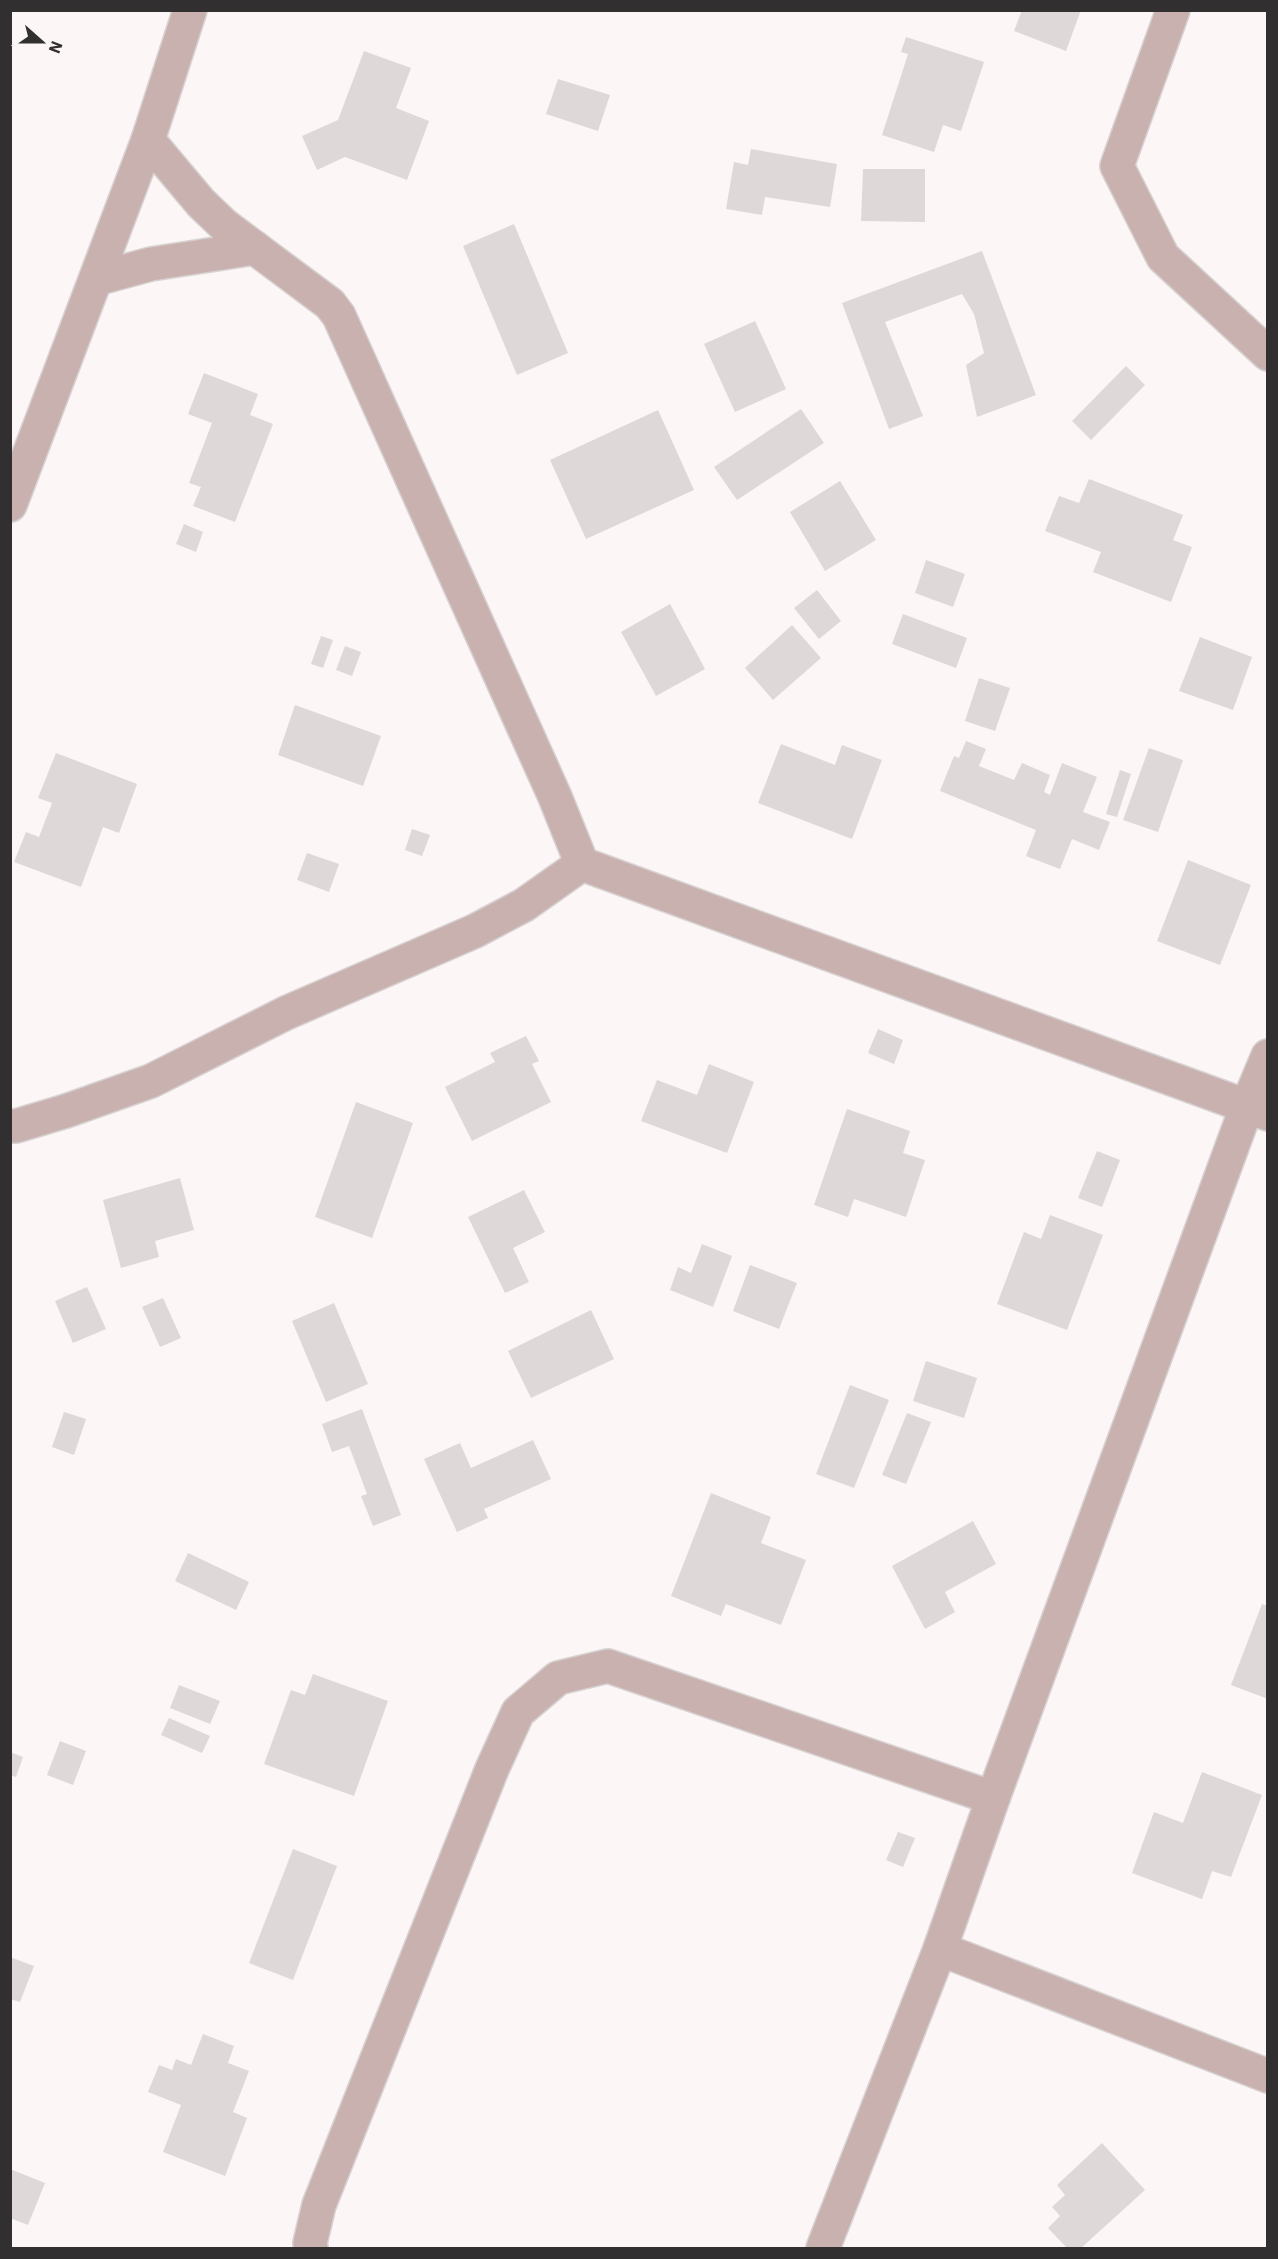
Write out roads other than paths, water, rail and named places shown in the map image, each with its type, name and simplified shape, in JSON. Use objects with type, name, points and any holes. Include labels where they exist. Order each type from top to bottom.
[{"type":"street","points":[[10,505],[148,140],[190,10]]},
{"type":"street","points":[[1173,10],[1117,166],[1163,257],[1268,354]]},
{"type":"street","points":[[148,140],[201,203],[224,225],[330,304],[339,316],[555,797],[582,864],[1257,1110]]},
{"type":"street","points":[[96,279],[151,264],[255,248]]},
{"type":"street","points":[[10,1126],[66,1111],[151,1081],[286,1013],[475,932],[524,905],[582,864]]},
{"type":"street","points":[[823,2248],[940,1949],[993,1798],[1257,1110],[1268,1056]]},
{"type":"street","points":[[311,2248],[310,2243],[320,2205],[492,1769],[518,1712],[558,1678],[608,1666],[993,1798]]},
{"type":"street","points":[[940,1949],[1268,2076]]}]
